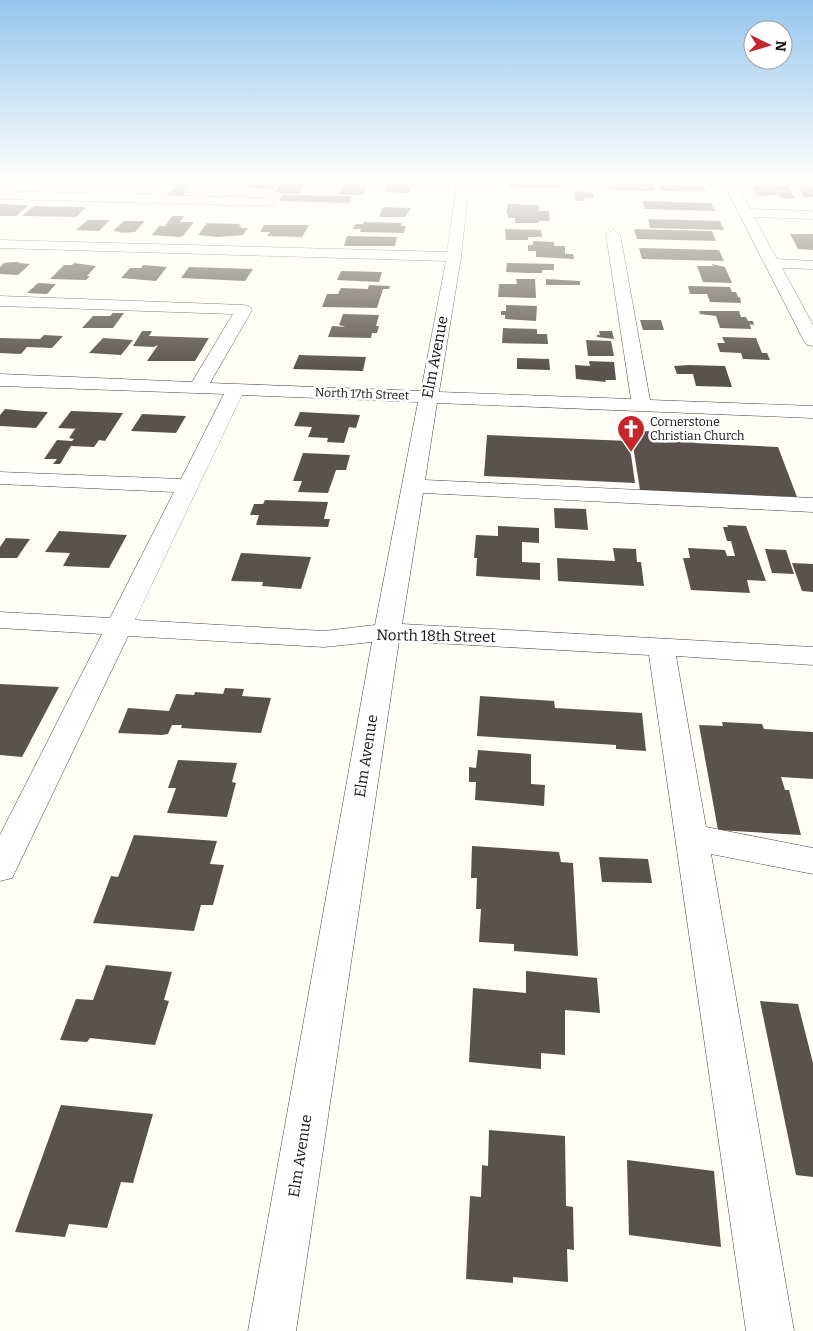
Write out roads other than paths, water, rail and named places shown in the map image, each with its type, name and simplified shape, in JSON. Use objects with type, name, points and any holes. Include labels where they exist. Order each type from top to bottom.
[{"type":"street","points":[[4,244],[454,257]]},
{"type":"street","name":"Elm Avenue","points":[[272,1331],[387,632],[456,244]]},
{"type":"street","points":[[615,244],[641,405]]},
{"type":"street","points":[[761,244],[810,332]]},
{"type":"street","points":[[772,264],[813,265]]},
{"type":"street","points":[[0,301],[244,310],[198,388]]},
{"type":"street","name":"North 17th Street","points":[[0,380],[813,412]]},
{"type":"street","points":[[0,868],[236,390]]},
{"type":"street","points":[[0,478],[190,486]]},
{"type":"street","points":[[412,486],[813,504]]},
{"type":"street","name":"North 18th Street","points":[[0,620],[324,639],[387,632],[449,634],[813,656]]},
{"type":"street","points":[[661,647],[770,1331]]},
{"type":"street","points":[[690,837],[813,861]]},
{"type":"place","name":"Cornerstone Christian Church","points":[[631,453]]}]
